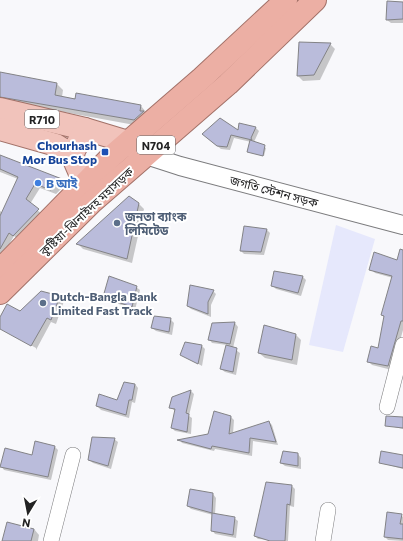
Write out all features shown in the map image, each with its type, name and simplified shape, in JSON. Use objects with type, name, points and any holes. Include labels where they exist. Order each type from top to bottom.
[{"type":"highway","name":"কুষ্টিয়া-ঝিনাইদহ মহাসড়ক","points":[[0,294],[89,193],[128,142],[202,78],[286,0]]},
{"type":"highway","name":"কুষ্টিয়া-ঝিনাইদহ মহাসড়ক","points":[[0,270],[89,193],[146,155],[228,84],[315,0]]},
{"type":"main road","name":"R710","points":[[0,109],[85,129],[128,142],[146,155]]},
{"type":"main road","name":"R710","points":[[0,129],[56,144],[72,155]]},
{"type":"main road","points":[[85,129],[72,155],[89,193]]},
{"type":"street","name":"জগতি স্টেশন সড়ক","points":[[146,155],[180,166],[403,225]]},
{"type":"street","points":[[387,407],[403,345]]},
{"type":"street","points":[[51,541],[73,455]]},
{"type":"street","points":[[323,541],[328,510]]},
{"type":"shaded area","points":[[336,225],[375,239],[343,352],[309,345]]},
{"type":"building","points":[[387,1],[403,2],[403,19],[386,20]]},
{"type":"building","points":[[299,42],[331,43],[314,75],[297,76]]},
{"type":"building","points":[[0,72],[57,83],[55,95],[75,99],[76,93],[141,105],[140,111],[144,111],[134,120],[0,97]]},
{"type":"building","points":[[220,118],[238,130],[239,123],[256,127],[251,138],[252,140],[231,135],[227,147],[217,146],[202,134]]},
{"type":"building","points":[[250,140],[265,145],[263,156],[247,152]]},
{"type":"building","points":[[0,155],[62,179],[51,190],[35,184],[26,199],[39,209],[13,236],[9,233],[0,249],[0,216],[18,177],[0,169]]},
{"type":"building","name":"জনতা ব্যাংক লিমিটেড","points":[[129,196],[139,203],[127,259],[76,244]]},
{"type":"building","points":[[244,226],[267,229],[261,252],[240,251]]},
{"type":"building","points":[[400,249],[403,250],[403,321],[401,321],[388,366],[367,362],[371,346],[378,348],[384,316],[381,315],[392,276],[369,270],[374,252],[397,260]]},
{"type":"building","points":[[274,271],[303,276],[298,293],[271,286]]},
{"type":"building","points":[[109,276],[137,286],[132,307],[103,297]]},
{"type":"building","points":[[190,285],[214,290],[208,302],[208,314],[187,306]]},
{"type":"building","points":[[41,291],[60,296],[51,320],[47,318],[31,346],[0,329],[0,317],[7,304],[20,311]]},
{"type":"building","points":[[154,316],[171,318],[169,332],[151,328]]},
{"type":"building","points":[[235,322],[230,344],[208,340],[212,323]]},
{"type":"building","points":[[264,325],[296,334],[292,360],[258,353]]},
{"type":"building","points":[[185,342],[202,345],[198,364],[180,355]]},
{"type":"building","points":[[226,345],[237,348],[233,372],[220,369]]},
{"type":"building","points":[[124,382],[135,384],[132,400],[129,400],[126,415],[96,406],[99,394],[117,400]]},
{"type":"building","points":[[191,390],[186,413],[189,414],[187,432],[171,428],[175,409],[169,408],[172,397]]},
{"type":"building","points":[[214,411],[231,416],[229,434],[269,421],[276,442],[250,438],[249,453],[212,446],[211,449],[177,440],[208,434]]},
{"type":"building","points":[[386,416],[403,417],[403,428],[385,426]]},
{"type":"building","points":[[92,437],[115,438],[108,466],[88,460]]},
{"type":"building","points":[[35,441],[55,446],[48,477],[0,467],[5,448],[32,455]]},
{"type":"building","points":[[283,451],[298,453],[298,466],[280,463]]},
{"type":"building","points":[[381,451],[403,455],[403,468],[379,463]]},
{"type":"building","points":[[266,482],[292,485],[290,505],[287,504],[285,541],[270,541],[254,536]]},
{"type":"building","points":[[190,489],[213,493],[212,513],[187,506]]},
{"type":"building","points":[[387,512],[402,514],[400,524],[403,524],[403,539],[384,537]]},
{"type":"building","points":[[212,513],[235,517],[233,535],[211,531]]},
{"type":"building","points":[[7,522],[34,529],[31,541],[2,541]]},
{"type":"place","name":"Chourhash Mor Bus Stop","points":[[105,152]]},
{"type":"place","name":"B আই","points":[[38,183]]},
{"type":"place","name":"জনতা ব্যাংক লিমিটেড","points":[[117,223]]},
{"type":"place","name":"Dutch-Bangla Bank Limited Fast Track","points":[[43,303]]}]
